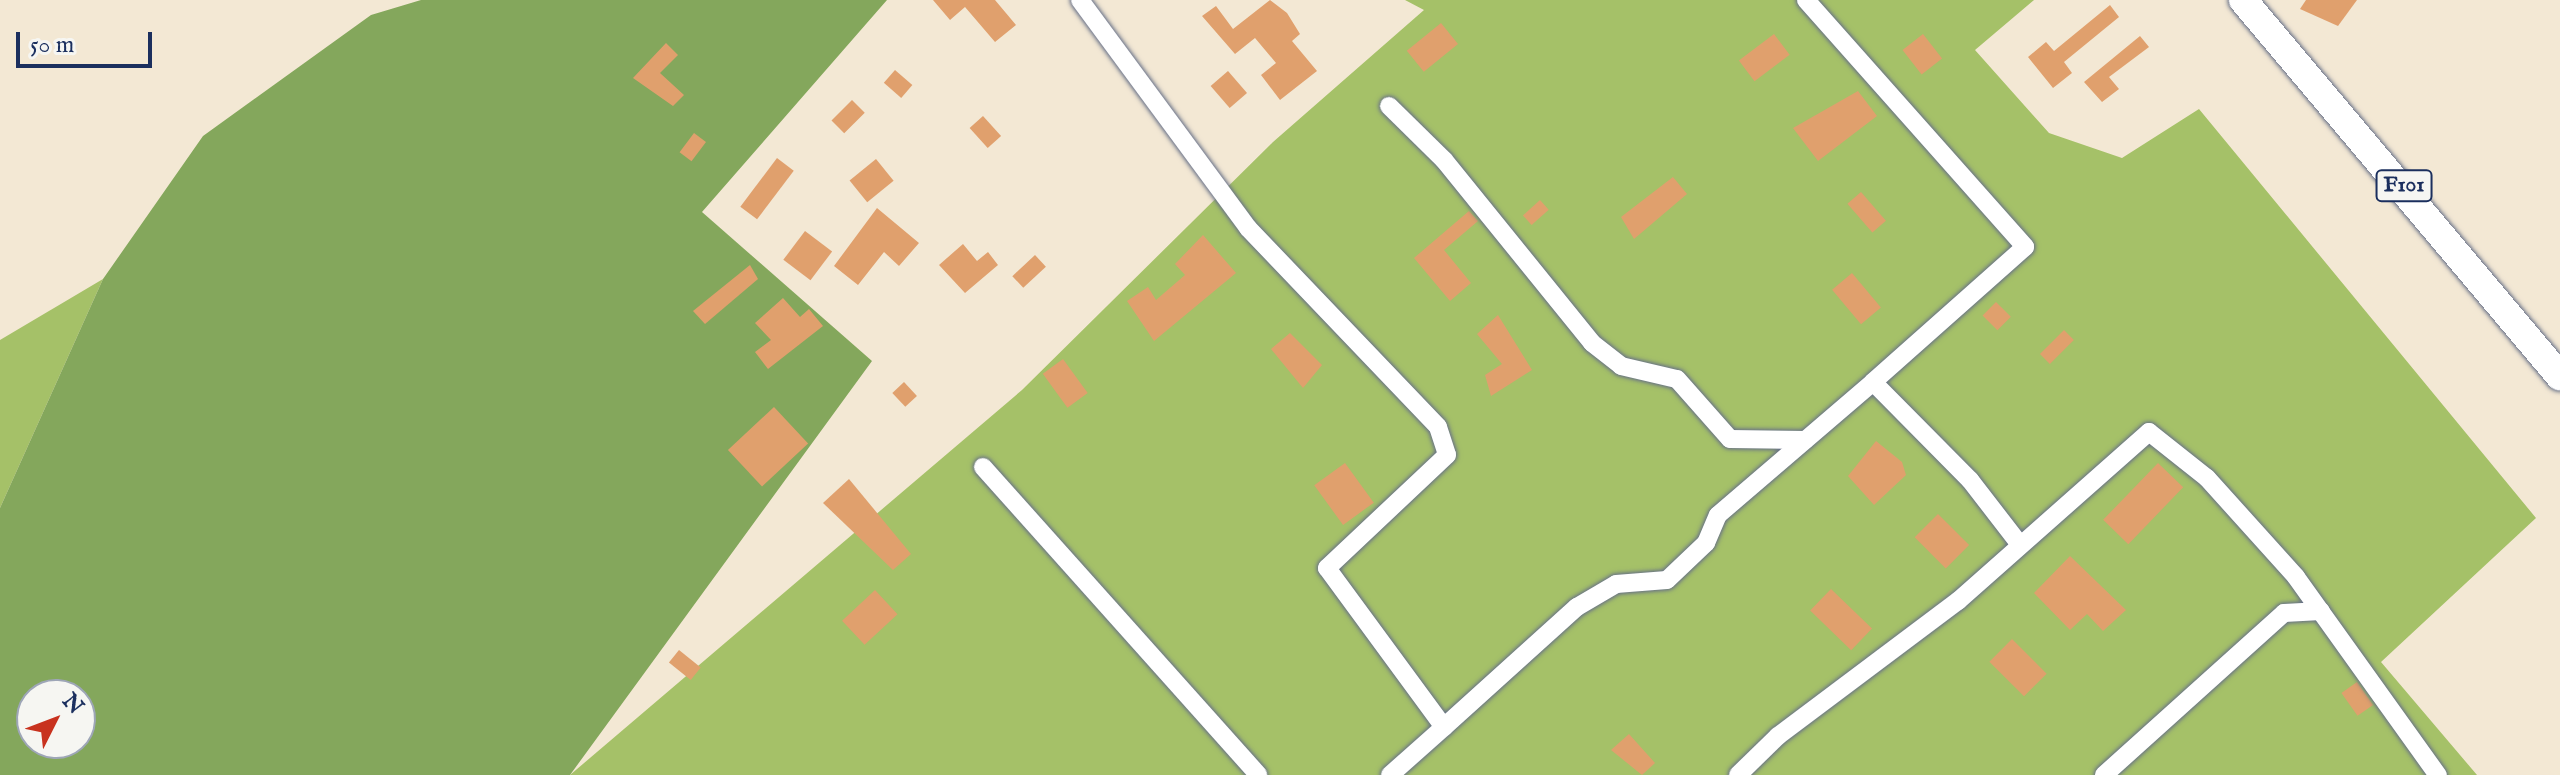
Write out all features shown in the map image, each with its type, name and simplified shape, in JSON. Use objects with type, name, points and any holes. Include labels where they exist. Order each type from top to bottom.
[{"type":"main road","name":"F101","points":[[2243,0],[2560,376]]},
{"type":"street","points":[[1080,0],[1248,228],[1438,427],[1447,455],[1327,568],[1444,727]]},
{"type":"street","points":[[1390,775],[1577,607],[1616,584],[1667,580],[1706,543],[1718,515],[2025,247],[1806,0]]},
{"type":"street","points":[[1389,106],[1444,160],[1592,343],[1621,366],[1677,379],[1730,439],[1805,440]]},
{"type":"street","points":[[1873,382],[1970,480],[2018,542]]},
{"type":"street","points":[[1738,775],[1778,736],[1958,601],[2018,542],[2149,432],[2207,478],[2321,611],[2438,775]]},
{"type":"street","points":[[983,467],[1258,775]]},
{"type":"street","points":[[2104,775],[2284,613],[2321,611]]},
{"type":"green space","points":[[421,0],[887,0],[702,212],[872,361],[570,775],[0,775],[0,508],[103,279],[203,136],[371,15]]},
{"type":"green space","points":[[1405,0],[2034,0],[1975,50],[2049,133],[2122,158],[2199,109],[2536,518],[2381,662],[2477,775],[570,775],[1022,390],[1273,142],[1424,10]]},
{"type":"green space","points":[[103,279],[0,508],[0,340]]},
{"type":"building","points":[[933,0],[995,0],[1016,25],[995,42],[965,7],[950,20]]},
{"type":"building","points":[[1270,0],[1287,13],[1300,34],[1292,41],[1317,71],[1280,100],[1261,75],[1276,63],[1255,38],[1235,54],[1202,16],[1216,6],[1233,29]]},
{"type":"building","points":[[2306,0],[2357,0],[2338,26],[2300,9]]},
{"type":"building","points":[[2110,5],[2119,17],[2064,62],[2072,73],[2053,88],[2028,57],[2046,42],[2054,51]]},
{"type":"building","points":[[1441,23],[1458,44],[1424,72],[1407,51]]},
{"type":"building","points":[[1774,34],[1790,55],[1755,81],[1739,60]]},
{"type":"building","points":[[1923,34],[1942,58],[1922,74],[1903,50]]},
{"type":"building","points":[[2140,36],[2149,47],[2109,77],[2119,89],[2102,102],[2084,82]]},
{"type":"building","points":[[666,43],[678,55],[660,73],[684,95],[673,106],[633,78]]},
{"type":"building","points":[[895,70],[912,85],[901,98],[884,83]]},
{"type":"building","points":[[1228,71],[1247,93],[1230,108],[1211,86]]},
{"type":"building","points":[[1858,91],[1877,116],[1818,161],[1793,128]]},
{"type":"building","points":[[852,100],[865,113],[844,133],[831,121]]},
{"type":"building","points":[[983,116],[1001,136],[988,148],[970,128]]},
{"type":"building","points":[[694,133],[706,142],[692,161],[680,152]]},
{"type":"building","points":[[777,158],[794,171],[757,219],[740,207]]},
{"type":"building","points":[[876,159],[894,181],[867,202],[850,180]]},
{"type":"building","points":[[1673,177],[1687,194],[1634,239],[1621,217]]},
{"type":"building","points":[[1861,192],[1886,221],[1872,232],[1847,204]]},
{"type":"building","points":[[1540,200],[1549,210],[1532,225],[1523,215]]},
{"type":"building","points":[[877,208],[919,243],[899,266],[884,252],[858,285],[834,266]]},
{"type":"building","points":[[1469,211],[1478,221],[1444,250],[1471,283],[1450,301],[1414,258]]},
{"type":"building","points":[[805,231],[832,251],[810,280],[783,260]]},
{"type":"building","points":[[1203,235],[1236,273],[1154,341],[1127,301],[1148,287],[1156,300],[1185,275],[1175,264]]},
{"type":"building","points":[[963,244],[977,261],[988,252],[998,265],[965,293],[939,265]]},
{"type":"building","points":[[1035,255],[1046,267],[1023,288],[1012,276]]},
{"type":"building","points":[[750,265],[758,279],[705,324],[693,311]]},
{"type":"building","points":[[1852,273],[1881,307],[1861,324],[1832,290]]},
{"type":"building","points":[[783,298],[800,317],[809,309],[823,326],[768,369],[755,352],[771,340],[755,323]]},
{"type":"building","points":[[1996,302],[2011,317],[1997,330],[1983,315]]},
{"type":"building","points":[[1498,315],[1532,370],[1491,396],[1485,375],[1502,364],[1477,334]]},
{"type":"building","points":[[2064,330],[2074,340],[2050,364],[2040,354]]},
{"type":"building","points":[[1290,333],[1322,365],[1303,388],[1271,349]]},
{"type":"building","points":[[1063,359],[1088,393],[1067,408],[1043,374]]},
{"type":"building","points":[[904,382],[917,396],[905,407],[892,393]]},
{"type":"building","points":[[774,407],[808,444],[762,487],[728,450]]},
{"type":"building","points":[[1876,441],[1902,462],[1906,475],[1874,505],[1848,476]]},
{"type":"building","points":[[1345,463],[1374,503],[1343,525],[1314,485]]},
{"type":"building","points":[[2158,463],[2183,487],[2128,544],[2103,520]]},
{"type":"building","points":[[849,479],[911,554],[893,570],[823,503]]},
{"type":"building","points":[[1938,514],[1969,545],[1946,568],[1915,537]]},
{"type":"building","points":[[2070,556],[2126,610],[2103,631],[2087,614],[2070,630],[2034,593]]},
{"type":"building","points":[[1831,589],[1872,629],[1851,650],[1810,611]]},
{"type":"building","points":[[875,590],[898,614],[865,645],[842,621]]},
{"type":"building","points":[[2012,639],[2047,674],[2024,696],[1989,662]]},
{"type":"building","points":[[679,650],[701,668],[691,680],[669,662]]},
{"type":"building","points":[[2357,682],[2373,705],[2357,716],[2341,693]]},
{"type":"building","points":[[1629,734],[1655,763],[1642,775],[1611,750]]}]
